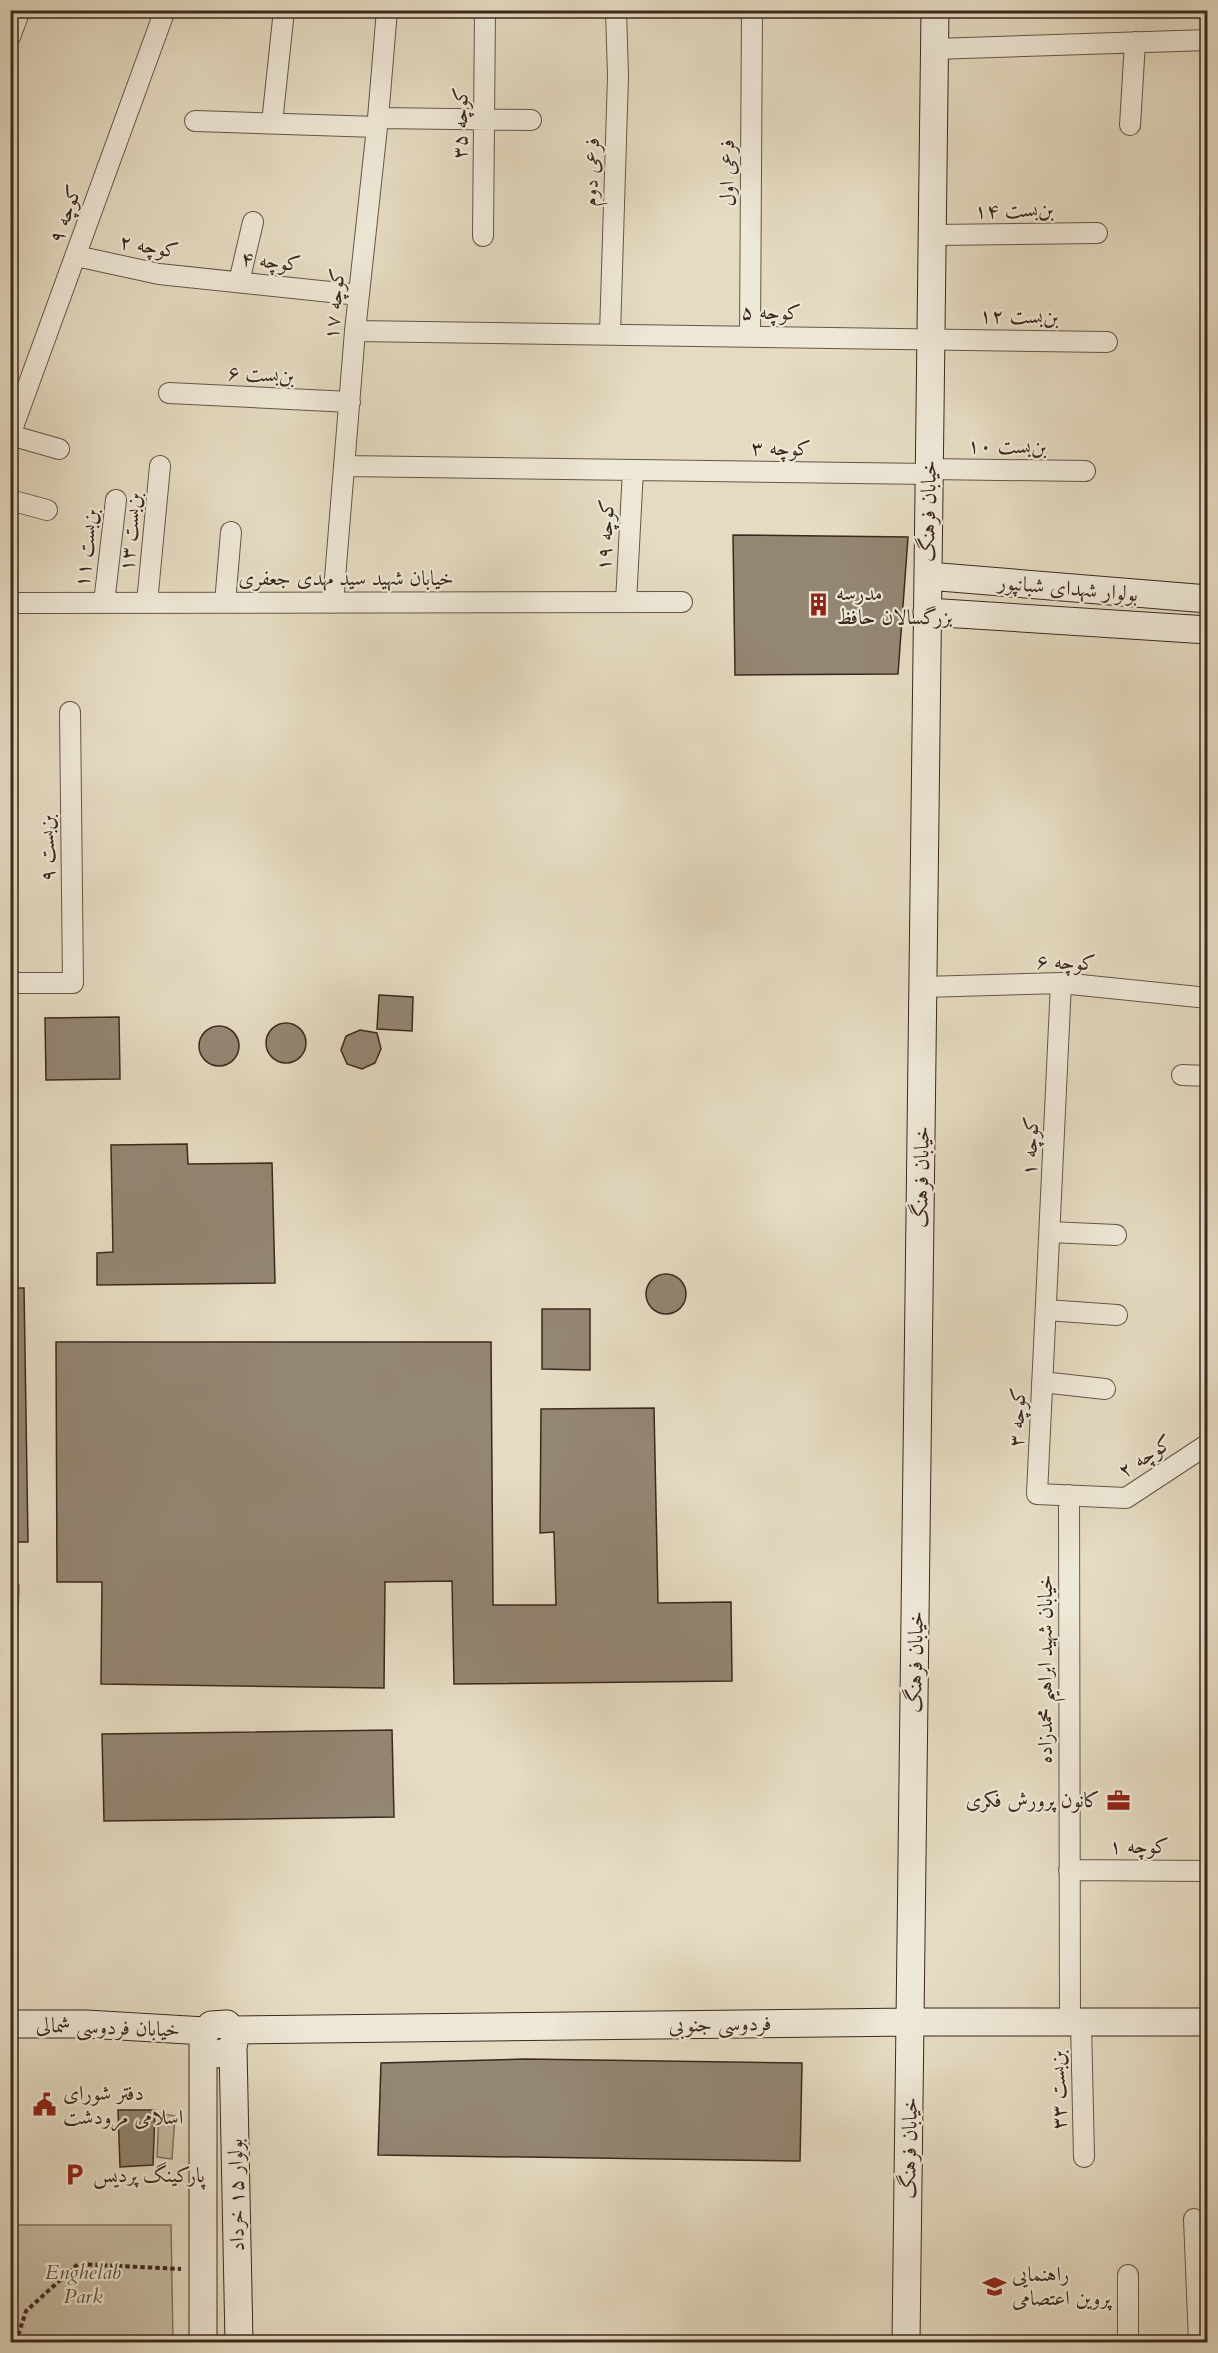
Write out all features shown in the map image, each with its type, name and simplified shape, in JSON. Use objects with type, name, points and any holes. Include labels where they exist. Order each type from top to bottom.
[{"type":"street","points":[[11,34],[20,10]]},
{"type":"street","name":"کوچه ۹","points":[[10,435],[165,10]]},
{"type":"street","points":[[273,123],[284,10]]},
{"type":"street","name":"کوچه ۱۷","points":[[333,603],[355,331],[378,122],[387,10]]},
{"type":"street","name":"کوچه ۳۵","points":[[483,236],[485,10]]},
{"type":"street","name":"فرعی دوم","points":[[610,334],[618,76],[616,10]]},
{"type":"street","name":"فرعی اول","points":[[750,336],[752,10]]},
{"type":"street","name":"خیابان فرهنگ","points":[[906,2343],[934,10]]},
{"type":"street","points":[[934,49],[1208,40]]},
{"type":"street","points":[[1130,125],[1135,42]]},
{"type":"street","points":[[195,121],[273,123],[484,118],[531,120]]},
{"type":"street","points":[[239,282],[253,222]]},
{"type":"street","name":"بن‌بست ۱۴","points":[[932,235],[1098,233]]},
{"type":"street","name":"کوچه ۲","points":[[76,256],[159,274],[214,279]]},
{"type":"street","name":"کوچه ۴","points":[[214,279],[359,295]]},
{"type":"street","points":[[355,331],[610,334]]},
{"type":"street","name":"کوچه ۵","points":[[610,334],[931,338]]},
{"type":"street","name":"بن‌بست ۱۲","points":[[931,338],[1107,342]]},
{"type":"street","name":"بن‌بست ۶","points":[[169,393],[350,402]]},
{"type":"street","points":[[10,435],[59,449]]},
{"type":"street","name":"بن‌بست ۱۳","points":[[147,603],[160,466]]},
{"type":"street","points":[[344,466],[633,470]]},
{"type":"street","name":"کوچه ۳","points":[[633,470],[929,472]]},
{"type":"street","name":"کوچه ۱۹","points":[[626,602],[633,470]]},
{"type":"street","name":"بن‌بست ۱۰","points":[[929,472],[1084,471]]},
{"type":"street","points":[[10,500],[47,510]]},
{"type":"street","name":"بن‌بست ۱۱","points":[[104,603],[116,500]]},
{"type":"street","points":[[225,603],[231,532]]},
{"type":"street","name":"بولوار شهدای شبانپور","points":[[928,576],[1208,599]]},
{"type":"street","points":[[994,615],[996,582]]},
{"type":"street","name":"خیابان شهید سید مهدی جعفری","points":[[10,603],[682,602]]},
{"type":"street","name":"بولوار شهدای شبانپور","points":[[927,612],[1208,630]]},
{"type":"street","name":"بن‌بست ۹","points":[[10,983],[73,983],[70,712]]},
{"type":"street","name":"کوچه ۶","points":[[923,987],[1061,983],[1208,998]]},
{"type":"street","name":"کوچه ۱","points":[[1046,1310],[1061,983]]},
{"type":"street","points":[[1182,1076],[1208,1076]]},
{"type":"street","points":[[1050,1232],[1116,1235]]},
{"type":"street","points":[[1046,1310],[1117,1315]]},
{"type":"street","name":"کوچه ۳","points":[[1046,1310],[1037,1494],[1069,1496]]},
{"type":"street","points":[[1042,1382],[1105,1389]]},
{"type":"street","name":"کوچه ۲","points":[[1069,1496],[1126,1498],[1208,1444]]},
{"type":"street","name":"خیابان شهید ابراهیم محمدزاده","points":[[1069,1496],[1070,1870],[1075,2022]]},
{"type":"street","name":"کوچه ۱","points":[[1070,1870],[1208,1870]]},
{"type":"street","name":"فردوسی جنوبی","points":[[204,2036],[208,2050],[217,2055],[226,2053],[233,2038],[911,2022],[1208,2022]]},
{"type":"street","name":"بن‌بست ۳۳","points":[[1075,2022],[1084,2157]]},
{"type":"street","name":"خیابان فردوسی شمالی","points":[[10,2024],[86,2024],[204,2036]]},
{"type":"street","name":"بولوار ۱۵ خرداد","points":[[203,2343],[204,2036]]},
{"type":"street","name":"بولوار ۱۵ خرداد","points":[[233,2038],[239,2343]]},
{"type":"street","points":[[1194,2219],[1199,2343]]},
{"type":"street","points":[[1128,2275],[1128,2343]]},
{"type":"path","points":[[16,2343],[26,2311],[78,2264],[181,2269]]},
{"type":"green space","points":[[10,1584],[19,1585],[11,1831]]},
{"type":"green space","points":[[159,2113],[175,2116],[172,2159],[157,2157]]},
{"type":"green space","name":"Enghelab Park","points":[[11,2144],[14,2144],[15,2225],[171,2225],[173,2342],[11,2342]]},
{"type":"building","name":"مدرسه بزرگسالان حافظ","points":[[733,535],[908,537],[898,674],[735,675]]},
{"type":"building","points":[[379,995],[413,997],[412,1031],[377,1029]]},
{"type":"building","points":[[119,1017],[120,1079],[46,1080],[45,1018]]},
{"type":"building","points":[[286,1023],[300,1029],[306,1043],[300,1057],[286,1063],[272,1057],[266,1043],[272,1029]]},
{"type":"building","points":[[219,1026],[233,1032],[239,1046],[233,1060],[219,1066],[205,1060],[199,1046],[205,1032]]},
{"type":"building","points":[[360,1030],[377,1033],[381,1049],[375,1063],[362,1069],[347,1064],[341,1050],[346,1036]]},
{"type":"building","points":[[187,1144],[188,1164],[272,1163],[275,1283],[97,1285],[97,1253],[113,1252],[111,1145]]},
{"type":"building","points":[[666,1274],[680,1280],[686,1294],[680,1308],[666,1314],[652,1308],[646,1294],[652,1280]]},
{"type":"building","points":[[10,1288],[24,1288],[28,1542],[10,1542]]},
{"type":"building","points":[[542,1309],[590,1309],[590,1370],[542,1369]]},
{"type":"building","points":[[56,1342],[491,1342],[493,1605],[556,1605],[554,1532],[540,1533],[541,1409],[654,1408],[658,1603],[731,1602],[732,1681],[454,1684],[452,1581],[385,1582],[384,1688],[101,1684],[102,1582],[57,1582]]},
{"type":"building","points":[[392,1730],[394,1817],[104,1821],[102,1734]]},
{"type":"building","points":[[525,2059],[802,2063],[800,2161],[378,2155],[381,2063]]},
{"type":"building","points":[[118,2110],[155,2110],[153,2165],[120,2167]]},
{"type":"place","name":"مدرسه بزرگسالان حافظ","points":[[818,605]]},
{"type":"place","name":"کانون پرورش فکری","points":[[1118,1800]]},
{"type":"place","name":"دفتر شورای اسلامی مرودشت","points":[[45,2105]]},
{"type":"place","name":"پارکینگ پردیس","points":[[75,2175]]},
{"type":"place","name":"راهنمایی پروین اعتصامی","points":[[994,2286]]}]
